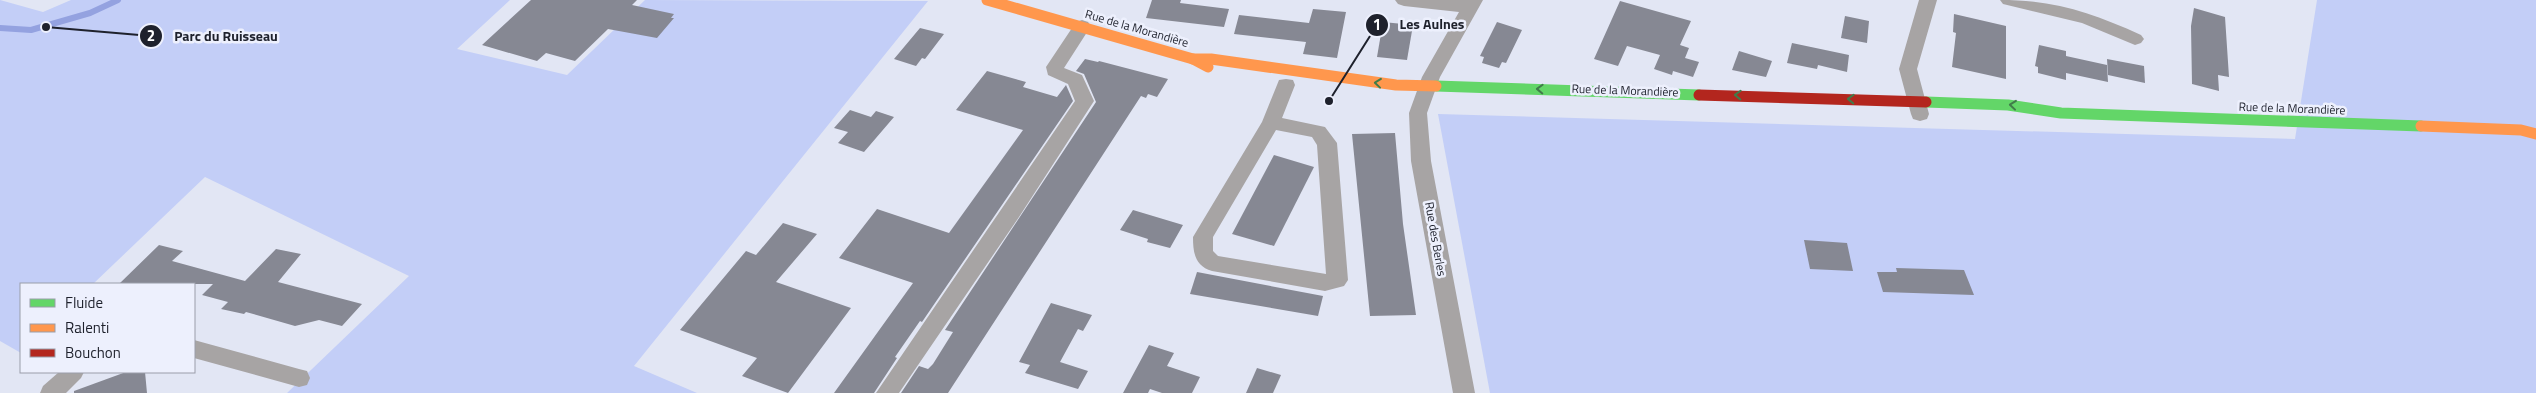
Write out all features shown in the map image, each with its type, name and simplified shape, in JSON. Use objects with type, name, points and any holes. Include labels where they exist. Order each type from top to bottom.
[{"type":"street","name":"Rue de la Morandière","points":[[987,0],[1193,59],[1207,67],[1232,74]]},
{"type":"street","points":[[1404,0],[1472,4],[1425,96]]},
{"type":"street","points":[[1913,110],[1908,69],[1928,0]]},
{"type":"street","points":[[2009,0],[2087,18],[2135,39]]},
{"type":"street","points":[[887,393],[1012,212],[1085,100],[1076,80],[1055,71],[1055,67],[1082,26]]},
{"type":"street","name":"Rue de la Morandière","points":[[1193,59],[1211,59],[1360,81],[1425,96],[1913,110],[2012,117],[2061,113],[2522,130],[2536,134]]},
{"type":"street","points":[[1271,122],[1318,132],[1327,143],[1337,280],[1325,283],[1212,263],[1204,253],[1203,237],[1271,122],[1286,85]]},
{"type":"street","name":"Rue des Berles","points":[[1425,96],[1418,112],[1421,162],[1464,393]]},
{"type":"street","name":"Rue de la Morandière","points":[[1519,101],[1851,112]]},
{"type":"street","name":"Rue de la Morandière","points":[[2522,130],[2536,126]]},
{"type":"street","points":[[195,349],[299,378]]},
{"type":"street","points":[[51,393],[72,373]]},
{"type":"shaded area","points":[[0,0],[43,12],[71,0],[510,0],[457,49],[567,75],[645,0],[928,1],[634,366],[697,393],[287,393],[409,276],[205,177],[94,283],[20,283],[20,352],[0,341]]},
{"type":"shaded area","points":[[2317,0],[2536,0],[2536,393],[1490,393],[1438,114],[2295,139]]},
{"type":"building","points":[[531,0],[637,0],[632,5],[674,14],[671,18],[674,18],[657,38],[608,29],[575,61],[546,53],[537,61],[482,45]]},
{"type":"building","points":[[1152,0],[1181,0],[1180,3],[1229,9],[1224,27],[1146,18]]},
{"type":"building","points":[[1620,1],[1691,21],[1680,45],[1689,48],[1685,58],[1699,62],[1693,77],[1673,71],[1672,75],[1654,69],[1660,55],[1627,46],[1618,66],[1594,59]]},
{"type":"building","points":[[2194,8],[2225,17],[2229,77],[2218,75],[2219,91],[2192,84],[2191,26]]},
{"type":"building","points":[[1313,9],[1346,12],[1337,58],[1303,54],[1306,42],[1234,34],[1239,15],[1309,23]]},
{"type":"building","points":[[1954,14],[2006,26],[2006,79],[1952,67],[1956,33],[1953,32]]},
{"type":"building","points":[[1845,16],[1869,21],[1867,43],[1841,38]]},
{"type":"building","points":[[1383,22],[1413,25],[1407,60],[1377,57]]},
{"type":"building","points":[[1497,22],[1522,30],[1506,63],[1502,62],[1499,68],[1482,63],[1484,57],[1480,56]]},
{"type":"building","points":[[920,28],[944,34],[925,59],[922,58],[916,66],[894,59]]},
{"type":"building","points":[[1792,43],[1849,55],[1847,72],[1818,65],[1817,69],[1787,63]]},
{"type":"building","points":[[2039,45],[2066,51],[2066,56],[2107,65],[2108,82],[2066,73],[2066,80],[2038,73],[2038,67],[2035,66]]},
{"type":"building","points":[[1739,51],[1772,61],[1766,77],[1732,70]]},
{"type":"building","points":[[1085,59],[1168,79],[1157,97],[1148,94],[1146,98],[1141,96],[948,393],[901,393],[919,366],[928,369],[933,364],[953,332],[945,330],[1096,102],[1084,74],[1076,71]]},
{"type":"building","points":[[2107,59],[2144,66],[2145,83],[2108,75]]},
{"type":"building","points":[[987,71],[1026,82],[1023,87],[1057,97],[1066,85],[1073,101],[922,322],[920,321],[895,357],[897,358],[874,393],[834,393],[913,283],[839,258],[877,209],[949,233],[1023,130],[956,110]]},
{"type":"building","points":[[850,110],[871,117],[876,111],[894,117],[864,152],[838,143],[848,132],[834,128]]},
{"type":"building","points":[[1395,133],[1403,224],[1416,315],[1370,316],[1352,134]]},
{"type":"building","points":[[1274,155],[1314,167],[1274,246],[1232,234]]},
{"type":"building","points":[[1133,210],[1183,225],[1170,248],[1147,242],[1148,239],[1120,230]]},
{"type":"building","points":[[783,223],[817,234],[776,282],[851,308],[788,393],[742,376],[757,358],[680,330],[746,251],[756,255]]},
{"type":"building","points":[[1804,240],[1847,243],[1853,271],[1810,269]]},
{"type":"building","points":[[159,245],[183,251],[172,261],[245,281],[276,249],[301,254],[278,282],[362,304],[342,326],[319,320],[295,326],[246,312],[244,314],[221,309],[228,302],[202,295],[213,284],[120,283]]},
{"type":"building","points":[[1896,268],[1964,270],[1974,295],[1883,292],[1877,272],[1897,272]]},
{"type":"building","points":[[1197,272],[1323,296],[1318,316],[1190,294]]},
{"type":"building","points":[[1051,303],[1092,315],[1083,331],[1078,329],[1060,362],[1088,371],[1078,389],[1025,373],[1030,365],[1019,362]]},
{"type":"building","points":[[1149,345],[1174,353],[1167,366],[1200,377],[1192,393],[1162,393],[1150,389],[1148,393],[1123,393]]},
{"type":"building","points":[[1257,368],[1281,375],[1273,393],[1246,393]]},
{"type":"building","points":[[123,373],[145,373],[147,393],[74,393],[74,391]]},
{"type":"waterway","points":[[0,28],[31,30],[90,13],[118,0]]},
{"type":"traffic: fast","points":[[1436,86],[1699,95]]},
{"type":"traffic: fast","points":[[1926,102],[2008,105],[2061,113],[2421,126]]},
{"type":"traffic: slow","points":[[987,0],[1193,59],[1208,67]]},
{"type":"traffic: slow","points":[[1193,59],[1211,59],[1396,85],[1436,86]]},
{"type":"traffic: slow","points":[[2421,126],[2521,130],[2536,134]]},
{"type":"traffic: jam","points":[[1699,95],[1926,102]]},
{"type":"place","name":"Parc du Ruisseau","points":[[46,27]]},
{"type":"place","name":"Les Aulnes","points":[[1329,101]]}]
